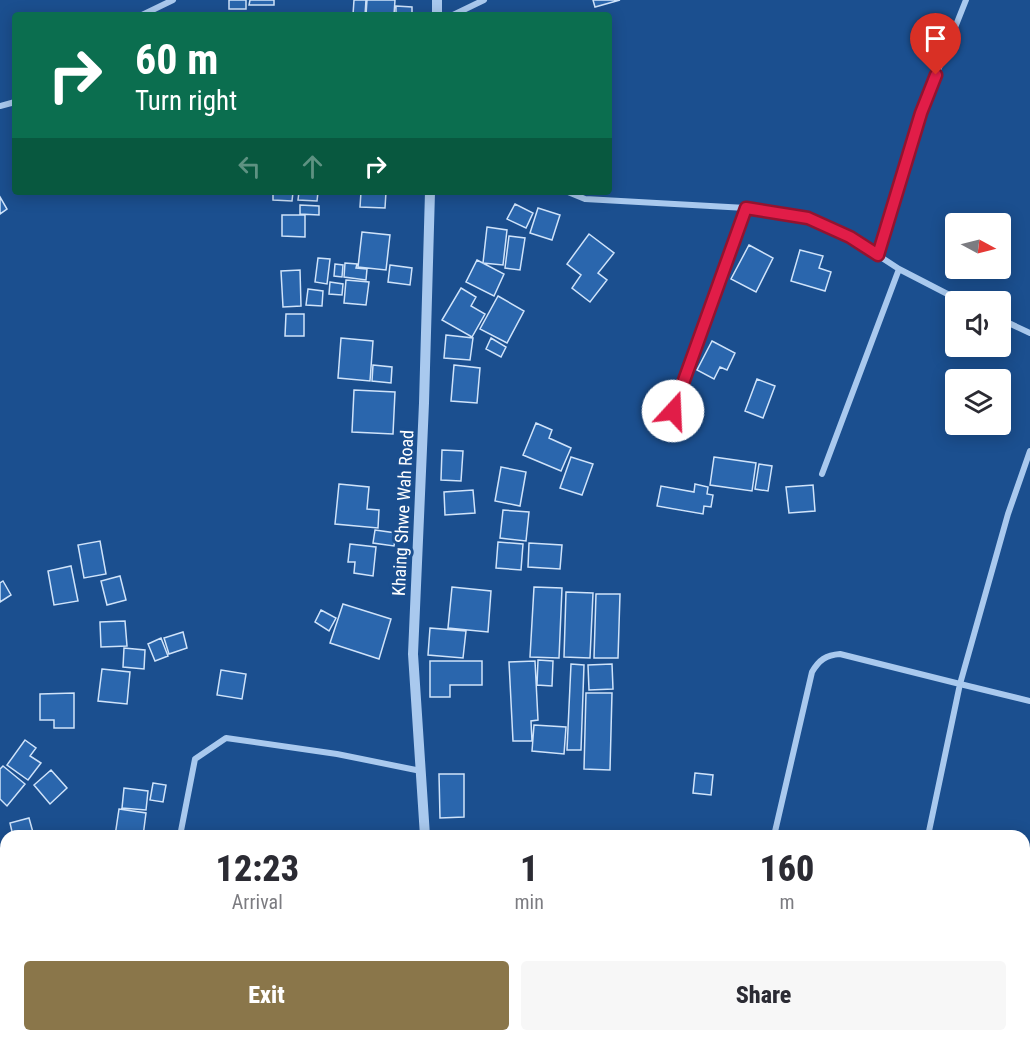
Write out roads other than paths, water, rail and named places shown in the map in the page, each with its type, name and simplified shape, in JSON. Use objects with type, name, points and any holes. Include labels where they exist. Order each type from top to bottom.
[{"type":"street","points":[[148,12],[173,0]]},
{"type":"street","points":[[459,12],[484,0]]},
{"type":"street","points":[[878,255],[921,113],[966,0]]},
{"type":"street","name":"Khaing Shwe Wah Road","points":[[424,830],[413,654],[430,195]]},
{"type":"street","points":[[575,195],[585,199],[746,208],[808,218],[850,237],[899,269],[945,293]]},
{"type":"street","points":[[673,411],[746,208]]},
{"type":"street","points":[[822,474],[899,269]]},
{"type":"street","points":[[1011,325],[1030,333]]},
{"type":"street","points":[[929,830],[960,684],[1008,514],[1030,451]]},
{"type":"street","points":[[775,830],[812,672],[818,662],[828,655],[840,654],[1030,701]]},
{"type":"street","points":[[181,830],[195,759],[226,738],[337,754],[420,771]]}]
